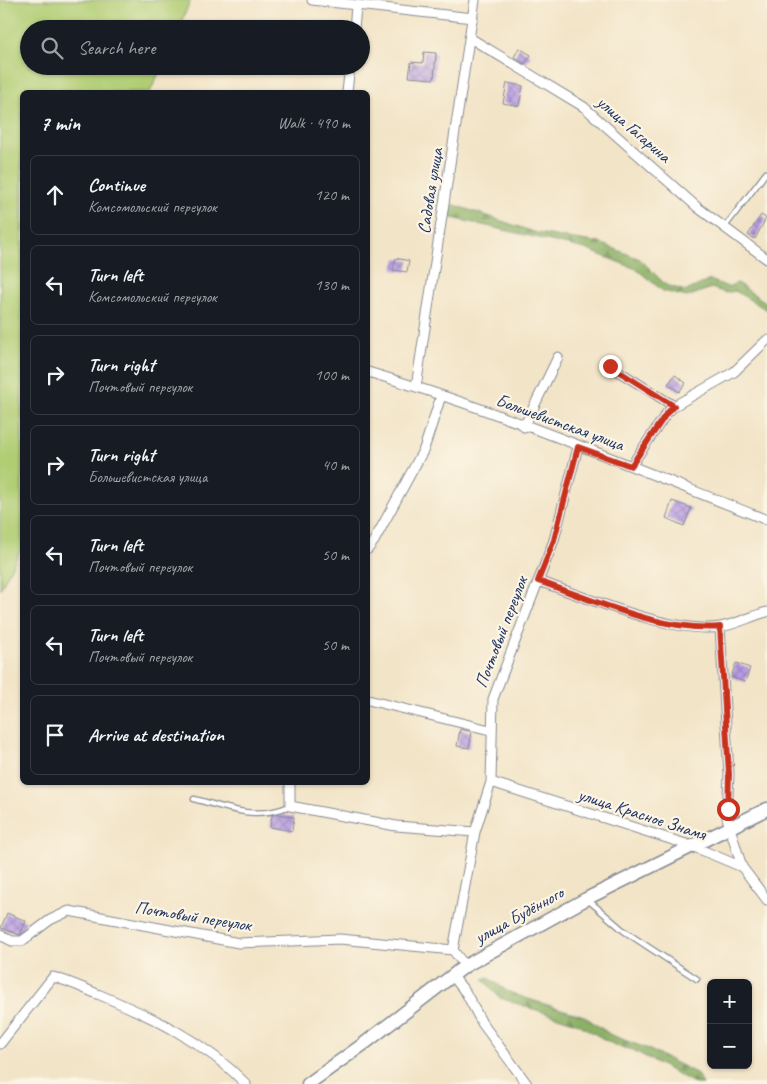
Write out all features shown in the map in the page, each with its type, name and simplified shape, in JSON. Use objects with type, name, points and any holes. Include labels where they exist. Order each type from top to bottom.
[{"type":"main road","name":"улица Будённого","points":[[308,1084],[465,966],[586,899],[767,809]]},
{"type":"street","points":[[312,0],[473,18]]},
{"type":"street","name":"Садовая улица","points":[[416,387],[475,0]]},
{"type":"street","points":[[355,20],[356,6]]},
{"type":"street","name":"улица Гагарина","points":[[470,38],[584,107],[697,207],[767,259]]},
{"type":"street","points":[[346,90],[349,75]]},
{"type":"street","points":[[631,466],[666,414],[674,406],[734,372],[767,340]]},
{"type":"street","points":[[524,427],[558,357]]},
{"type":"street","points":[[610,366],[674,406]]},
{"type":"street","name":"Большевистская улица","points":[[370,373],[416,387],[631,466],[767,520]]},
{"type":"street","points":[[370,547],[424,449],[441,396]]},
{"type":"street","name":"Почтовый переулок","points":[[0,935],[12,941],[22,941],[50,920],[69,911],[239,942],[340,939],[452,950],[475,832],[491,782],[490,730],[492,699],[554,540],[578,447]]},
{"type":"street","points":[[538,581],[640,615],[689,627],[720,627],[767,612]]},
{"type":"street","points":[[720,627],[729,774],[727,818],[742,866],[767,900]]},
{"type":"street","points":[[370,700],[490,730]]},
{"type":"street","name":"улица Красное Знамя","points":[[491,782],[692,846],[742,866]]},
{"type":"street","points":[[290,785],[290,806],[396,826],[475,832]]},
{"type":"street","points":[[452,950],[465,966]]},
{"type":"street","points":[[452,975],[466,993],[482,1024],[527,1084]]},
{"type":"street","points":[[0,1044],[53,977],[154,1018],[193,1040],[231,1069],[246,1084]]},
{"type":"lane","points":[[724,228],[766,173]]},
{"type":"lane","points":[[194,799],[255,815],[276,812],[290,806]]},
{"type":"lane","points":[[586,899],[624,932],[697,979]]},
{"type":"green space","points":[[0,0],[191,0],[182,20],[20,20],[20,75],[158,75],[151,90],[20,90],[20,551],[0,589]]},
{"type":"green space","points":[[449,203],[537,233],[600,243],[640,259],[666,285],[686,291],[710,280],[728,287],[737,283],[767,303],[767,310],[735,291],[726,293],[711,288],[687,297],[663,291],[636,269],[585,249],[448,217]]},
{"type":"green space","points":[[489,978],[507,991],[584,1016],[611,1035],[646,1048],[696,1073],[703,1084],[696,1084],[633,1050],[616,1046],[576,1023],[500,998],[483,979]]},
{"type":"building","points":[[519,48],[531,55],[525,64],[514,57]]},
{"type":"building","points":[[424,52],[436,53],[434,79],[409,77],[411,62],[423,63]]},
{"type":"building","points":[[507,83],[523,86],[519,106],[503,103]]},
{"type":"building","points":[[761,215],[766,218],[755,239],[748,235]]},
{"type":"building","points":[[396,258],[409,261],[407,272],[393,270]]},
{"type":"building","points":[[675,375],[686,383],[679,392],[668,384]]},
{"type":"building","points":[[672,501],[691,508],[684,526],[666,518]]},
{"type":"building","points":[[736,663],[750,668],[745,682],[731,677]]},
{"type":"building","points":[[460,729],[472,732],[469,748],[457,746]]},
{"type":"building","points":[[278,814],[294,817],[292,831],[270,827],[272,815]]},
{"type":"building","points":[[7,913],[26,921],[20,935],[1,928]]},
{"type":"route","points":[[610,366],[674,406],[666,414],[631,466],[578,447],[554,540],[538,581],[640,615],[689,627],[720,627],[729,774],[728,809]]}]
